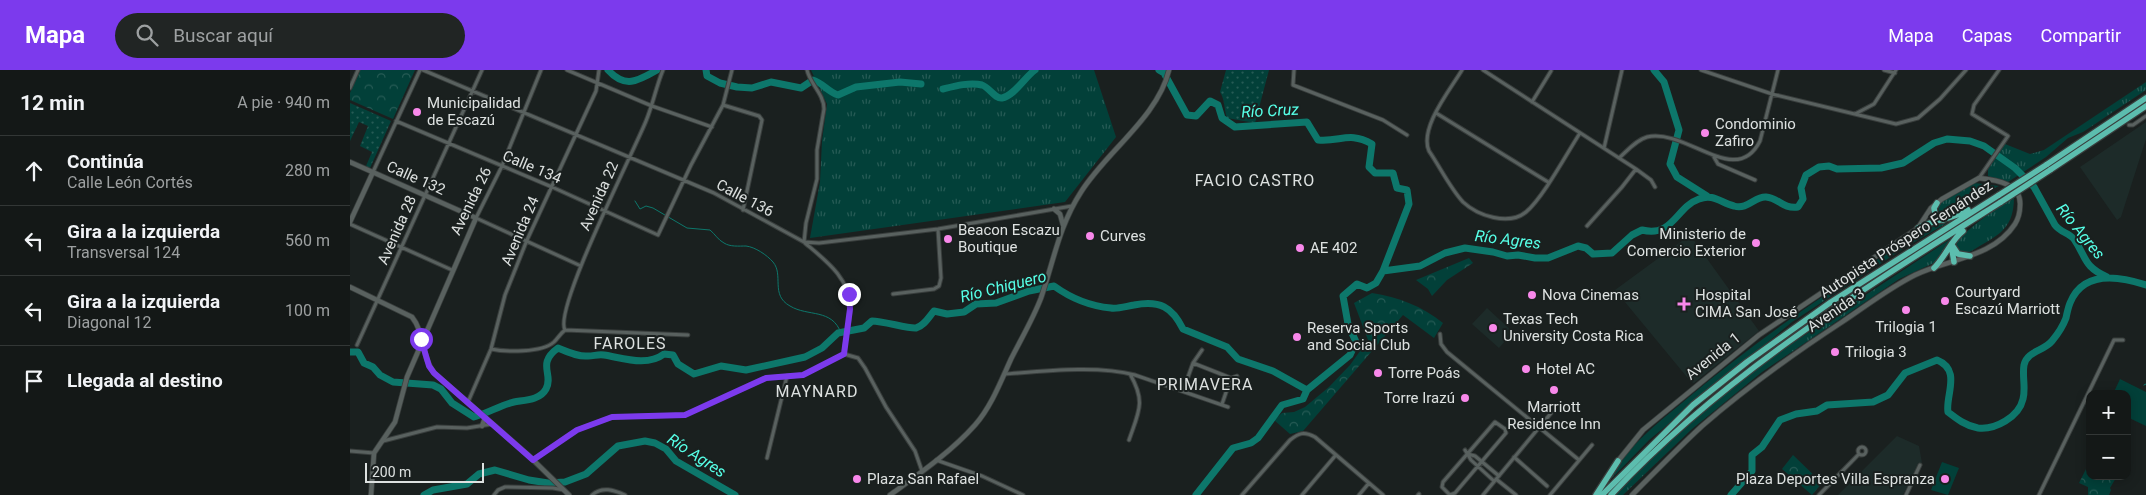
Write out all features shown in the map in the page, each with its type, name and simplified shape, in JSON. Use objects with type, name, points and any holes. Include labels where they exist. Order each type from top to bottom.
[{"type":"highway","name":"Autopista Próspero Fernández","points":[[1611,495],[1698,410],[1751,368],[1836,308],[2002,202],[2146,98]]},
{"type":"highway","name":"Autopista Próspero Fernández","points":[[1602,495],[1693,405],[1747,362],[1831,302],[1997,196],[2048,168],[2146,106]]},
{"type":"highway","points":[[1918,228],[1930,222],[1956,217],[1997,196]]},
{"type":"highway","points":[[1937,203],[1934,208],[1935,214],[1943,220]]},
{"type":"highway","points":[[1934,268],[1952,245],[1957,235],[1994,207]]},
{"type":"highway","points":[[1952,245],[1958,254],[1970,256]]},
{"type":"highway","points":[[1952,245],[1954,262]]},
{"type":"highway","points":[[1596,495],[1618,461]]},
{"type":"main road","points":[[890,495],[936,460],[975,425],[991,402],[1040,298],[1063,225],[1073,206],[1089,180],[1150,108],[1165,84],[1169,73]]},
{"type":"main road","name":"Calle 132","points":[[350,162],[476,218]]},
{"type":"main road","points":[[350,223],[373,172]]},
{"type":"main road","name":"Avenida 3","points":[[1632,495],[1702,426],[1788,358],[1896,286],[1934,268],[1970,256],[1994,243],[2009,232],[2016,223],[2020,212],[2019,195],[2013,188],[1990,179],[1979,178]]},
{"type":"main road","name":"Avenida 1","points":[[1618,461],[1643,430],[1759,335],[1918,228],[1937,203],[1979,178]]},
{"type":"main road","points":[[1054,210],[1062,218],[1063,225]]},
{"type":"main road","name":"Avenida 26","points":[[374,453],[395,422],[407,377],[476,218]]},
{"type":"main road","points":[[350,287],[379,299],[412,317],[423,327],[429,325]]},
{"type":"main road","points":[[418,324],[421,342],[429,366],[434,373],[533,460],[569,495]]},
{"type":"main road","points":[[417,353],[425,354]]},
{"type":"main road","points":[[482,426],[485,417]]},
{"type":"main road","points":[[371,495],[374,453]]},
{"type":"street","points":[[350,88],[358,70]]},
{"type":"street","points":[[373,172],[422,70]]},
{"type":"street","name":"Calle 136","points":[[422,70],[714,193],[804,242],[819,243],[938,229],[1073,206]]},
{"type":"street","name":"Avenida 28","points":[[357,345],[482,70]]},
{"type":"street","name":"Avenida 26","points":[[476,218],[502,166],[542,70]]},
{"type":"street","points":[[567,70],[596,84],[712,127]]},
{"type":"street","name":"Avenida 24","points":[[468,403],[490,349],[506,296],[527,240],[596,91],[599,70]]},
{"type":"street","points":[[683,181],[723,105],[732,70]]},
{"type":"street","points":[[807,70],[808,78],[824,103],[824,109],[816,150],[817,179],[806,223],[804,242],[838,274],[849,294],[850,309],[844,354]]},
{"type":"street","points":[[1294,70],[1293,84],[1383,120],[1407,135]]},
{"type":"street","points":[[1462,70],[1436,113],[1428,133],[1428,149],[1461,200],[1472,209],[1495,218],[1515,217],[1529,209],[1580,133]]},
{"type":"street","points":[[1483,70],[1636,169],[1651,180],[1656,187]]},
{"type":"street","points":[[1604,148],[1622,70]]},
{"type":"street","points":[[1701,70],[1772,94],[1886,123],[1906,123],[1918,118],[1940,99],[1966,70]]},
{"type":"street","points":[[1619,158],[1645,138],[1671,138],[1714,157],[1735,160],[1746,157],[1752,153],[1761,138],[1778,70]]},
{"type":"street","points":[[1854,114],[1874,104],[1896,71],[1884,70]]},
{"type":"street","points":[[1979,178],[2008,136],[1972,114],[1974,105],[1999,70]]},
{"type":"street","name":"Avenida 22","points":[[565,330],[562,323],[565,311],[582,266],[652,106],[663,71]]},
{"type":"street","points":[[1532,102],[1551,71]]},
{"type":"street","points":[[723,105],[760,116],[762,120],[743,210]]},
{"type":"street","points":[[1436,113],[1548,182]]},
{"type":"street","points":[[2129,125],[2133,125],[2146,116]]},
{"type":"street","name":"Calle 134","points":[[396,122],[552,187],[658,235],[683,181]]},
{"type":"street","points":[[1714,157],[1718,164],[1756,180]]},
{"type":"street","points":[[1987,167],[1990,179]]},
{"type":"street","points":[[1587,226],[1636,169]]},
{"type":"street","name":"Calle 132","points":[[476,218],[582,266]]},
{"type":"street","points":[[350,223],[452,270]]},
{"type":"street","points":[[893,294],[934,289],[939,286],[941,278],[938,229]]},
{"type":"street","points":[[816,253],[819,243]]},
{"type":"street","points":[[490,349],[503,352],[546,347],[553,343],[565,330],[688,335]]},
{"type":"street","points":[[1440,334],[1441,344],[1447,352],[1540,426],[1579,460]]},
{"type":"street","points":[[2038,495],[2114,340],[2123,340]]},
{"type":"street","points":[[1182,391],[1193,363],[1202,350]]},
{"type":"street","points":[[533,460],[577,430],[612,417],[685,415],[766,378],[803,375],[844,354],[858,358],[865,368],[886,407],[915,451],[922,471]]},
{"type":"street","points":[[1193,363],[1231,378],[1236,376]]},
{"type":"street","points":[[1004,374],[1065,370],[1129,374],[1228,407]]},
{"type":"street","points":[[1129,374],[1140,394],[1140,401],[1129,440]]},
{"type":"street","points":[[767,458],[787,376]]},
{"type":"street","points":[[1222,404],[1231,378]]},
{"type":"street","points":[[1483,495],[1552,412]]},
{"type":"street","points":[[1497,422],[1505,429],[1506,432],[1482,462],[1455,493],[1450,494],[1442,487],[1443,482],[1466,452],[1497,422]]},
{"type":"street","points":[[382,442],[437,427],[467,428],[492,424]]},
{"type":"street","points":[[1242,495],[1290,440],[1298,433],[1304,432],[1315,436],[1383,495]]},
{"type":"street","points":[[1550,495],[1592,445]]},
{"type":"street","points":[[350,451],[374,453]]},
{"type":"street","points":[[1466,452],[1477,467],[1497,479]]},
{"type":"street","points":[[1466,452],[1482,462],[1497,479],[1516,495]]},
{"type":"street","points":[[1819,495],[1859,454]]},
{"type":"street","points":[[1302,495],[1336,456]]},
{"type":"street","points":[[1514,457],[1547,486]]},
{"type":"street","points":[[936,460],[982,476],[1023,495]]},
{"type":"street","points":[[1906,495],[1920,465]]},
{"type":"street","points":[[1359,495],[1368,483]]},
{"type":"street","points":[[494,495],[498,490],[505,487],[565,490]]},
{"type":"street","points":[[592,495],[603,490],[625,495]]},
{"type":"shaded area","points":[[2146,122],[2146,139],[2121,217],[2117,220],[2080,167]]},
{"type":"shaded area","name":"Hospital CIMA San José","points":[[1690,235],[1759,331],[1694,383],[1691,382],[1615,290]]},
{"type":"shaded area","name":"Texas Tech University Costa Rica","points":[[1487,308],[1513,332],[1499,348],[1472,324]]},
{"type":"shaded area","points":[[1897,436],[1919,446],[1922,463],[1919,463],[1903,495],[1838,495]]},
{"type":"green space","points":[[360,70],[415,70],[393,119],[350,100],[350,93]]},
{"type":"green space","points":[[811,70],[1094,70],[1116,137],[1065,202],[810,238],[820,182],[822,141],[827,104]]},
{"type":"green space","points":[[1226,70],[1269,70],[1255,123],[1227,118],[1220,92]]},
{"type":"green space","points":[[2146,82],[2146,90],[2083,132],[2068,138],[2046,157],[2008,182],[2005,183],[1988,176],[1988,169],[2005,144],[2030,154],[2044,150]]},
{"type":"green space","points":[[350,103],[391,121],[370,168],[366,166],[372,152],[360,146],[368,126],[359,122],[350,141]]},
{"type":"green space","points":[[1974,183],[1999,186],[1970,200],[1947,215],[1939,212],[1938,206],[1946,198]]},
{"type":"green space","points":[[2014,197],[2013,209],[2006,227],[1993,238],[1967,254],[1959,253],[1954,246],[1957,241],[1971,228]]},
{"type":"green space","points":[[1947,223],[1904,248],[1792,322],[1649,440],[1611,479],[1626,455],[1656,424],[1743,354],[1828,293],[1915,235],[1937,225]]},
{"type":"green space","points":[[1949,240],[1936,262],[1899,279],[1762,372],[1692,429],[1623,495],[1613,495],[1672,438],[1749,372]]},
{"type":"green space","points":[[1469,258],[1473,263],[1447,280],[1432,296],[1428,289],[1416,280]]},
{"type":"green space","points":[[1372,293],[1409,303],[1443,323],[1434,338],[1403,315],[1303,431],[1290,434],[1274,420],[1282,413],[1294,412],[1305,407],[1329,387],[1350,365],[1368,340],[1354,303]]},
{"type":"green space","points":[[2120,379],[2146,392],[2146,426],[2131,419],[2131,390],[2115,390]]},
{"type":"green space","points":[[1793,455],[1822,483],[1812,495],[1782,469]]},
{"type":"green space","name":"Plaza Deportes Villa Espranza","points":[[1942,462],[1959,468],[1948,495],[1931,490]]},
{"type":"green space","points":[[2086,469],[2086,480],[2115,480],[2110,488],[2109,495],[2088,495],[2088,487],[2079,483]]},
{"type":"waterway","name":"Río Cruz","points":[[608,70],[620,80],[626,81],[638,80],[657,70]]},
{"type":"waterway","name":"Río Cruz","points":[[706,70],[707,76],[720,83],[737,87],[752,88],[771,82],[801,88],[813,80],[838,95],[856,87],[900,82],[921,84]]},
{"type":"waterway","name":"Río Cruz","points":[[943,89],[977,84],[985,86],[997,97],[1002,98],[1011,94],[1035,70]]},
{"type":"waterway","name":"Río Cruz","points":[[1159,70],[1164,73],[1187,115],[1196,116],[1210,101],[1218,105],[1222,118],[1235,127],[1307,122],[1318,140],[1357,138],[1372,144],[1369,167],[1375,173],[1393,173],[1397,188],[1407,190],[1409,204],[1383,271]]},
{"type":"waterway","points":[[1654,70],[1664,82],[1679,130],[1670,164],[1677,177],[1707,196]]},
{"type":"waterway","name":"Río Agres","points":[[1196,495],[1233,448],[1251,443],[1258,438],[1282,405],[1303,399],[1307,390],[1350,355],[1356,342],[1348,324],[1343,296],[1357,284],[1367,288],[1376,283],[1383,271],[1420,266],[1445,253],[1465,248],[1507,256],[1518,255],[1535,258],[1548,258],[1578,246],[1586,248],[1593,254],[1612,253],[1632,235],[1642,230],[1661,230],[1668,226],[1691,203],[1704,197],[1713,198],[1739,207],[1766,197],[1784,205],[1798,207],[1803,199],[1801,188],[1806,175],[1819,167],[1829,166],[1837,169],[1881,168],[1903,163],[1934,143],[1947,139],[1970,141],[1984,146],[2015,168],[2034,187],[2055,225],[2074,239],[2089,265],[2107,277]]},
{"type":"waterway","points":[[635,201],[640,209],[646,206],[653,208],[687,228],[710,230],[726,244],[746,246],[761,252],[776,267],[780,296],[784,301],[797,309],[826,316],[837,325],[841,333]]},
{"type":"waterway","points":[[1731,495],[1752,471],[1752,455],[1762,447],[1780,420],[1796,414],[1817,411],[1827,405],[1873,402],[1888,395],[1905,373],[1937,360],[1945,364],[1951,377],[1948,412],[1962,422],[1978,428],[1992,427],[2005,421],[2021,405],[2024,395],[2024,365],[2026,360],[2054,339],[2065,321],[2070,303],[2076,292],[2093,280],[2103,278],[2125,279],[2146,285]]},
{"type":"waterway","name":"Río Chiquero","points":[[350,352],[358,352],[364,363],[373,367],[380,375],[393,382],[433,385],[441,389],[452,403],[474,417],[509,403],[532,399],[543,393],[548,384],[548,359],[558,348],[580,356],[602,355],[643,361],[657,358],[664,354],[673,355],[678,364],[694,374],[721,366],[746,370],[805,357],[822,348],[838,333],[864,328],[872,321],[916,328],[924,323],[934,311],[947,314],[964,312],[976,304],[996,303],[1029,291],[1054,286],[1067,295],[1095,306],[1117,308],[1151,304],[1164,307],[1170,310],[1183,329],[1227,347],[1238,359],[1273,371],[1307,390]]},
{"type":"waterway","name":"Río Agres","points":[[424,495],[433,490],[467,484],[479,474],[495,470],[529,480],[548,483],[565,482],[586,474],[618,446],[645,441],[655,443],[666,449],[676,461],[735,495]]},
{"type":"place","name":"Municipalidad de Escazú","points":[[417,112]]},
{"type":"place","name":"Condominio Zafiro","points":[[1705,133]]},
{"type":"place","name":"Curves","points":[[1090,236]]},
{"type":"place","name":"Beacon Escazu Boutique","points":[[948,239]]},
{"type":"place","name":"Ministerio de Comercio Exterior","points":[[1756,243]]},
{"type":"place","name":"AE 402","points":[[1300,248]]},
{"type":"place","name":"Nova Cinemas","points":[[1532,295]]},
{"type":"place","name":"Courtyard Escazú Marriott","points":[[1945,301]]},
{"type":"place","name":"Hospital CIMA San José","points":[[1684,304]]},
{"type":"place","name":"Trilogia 1","points":[[1906,310]]},
{"type":"place","name":"Texas Tech University Costa Rica","points":[[1493,328]]},
{"type":"place","name":"Reserva Sports and Social Club","points":[[1297,337]]},
{"type":"place","name":"Trilogia 3","points":[[1835,352]]},
{"type":"place","name":"Hotel AC","points":[[1526,369]]},
{"type":"place","name":"Torre Poás","points":[[1378,373]]},
{"type":"place","name":"Marriott Residence Inn","points":[[1554,390]]},
{"type":"place","name":"Torre Irazú","points":[[1465,398]]},
{"type":"place","name":"Plaza San Rafael","points":[[857,479]]},
{"type":"place","name":"Plaza Deportes Villa Espranza","points":[[1945,479]]},
{"type":"district","name":"FACIO CASTRO","points":[[1255,180]]},
{"type":"district","name":"FAROLES","points":[[630,343]]},
{"type":"district","name":"PRIMAVERA","points":[[1205,384]]},
{"type":"district","name":"MAYNARD","points":[[817,391]]},
{"type":"route","points":[[421,339],[429,366],[440,380],[533,460],[542,452],[577,430],[612,417],[685,415],[770,376],[803,375],[826,364],[844,354],[850,309],[849,294]]}]
